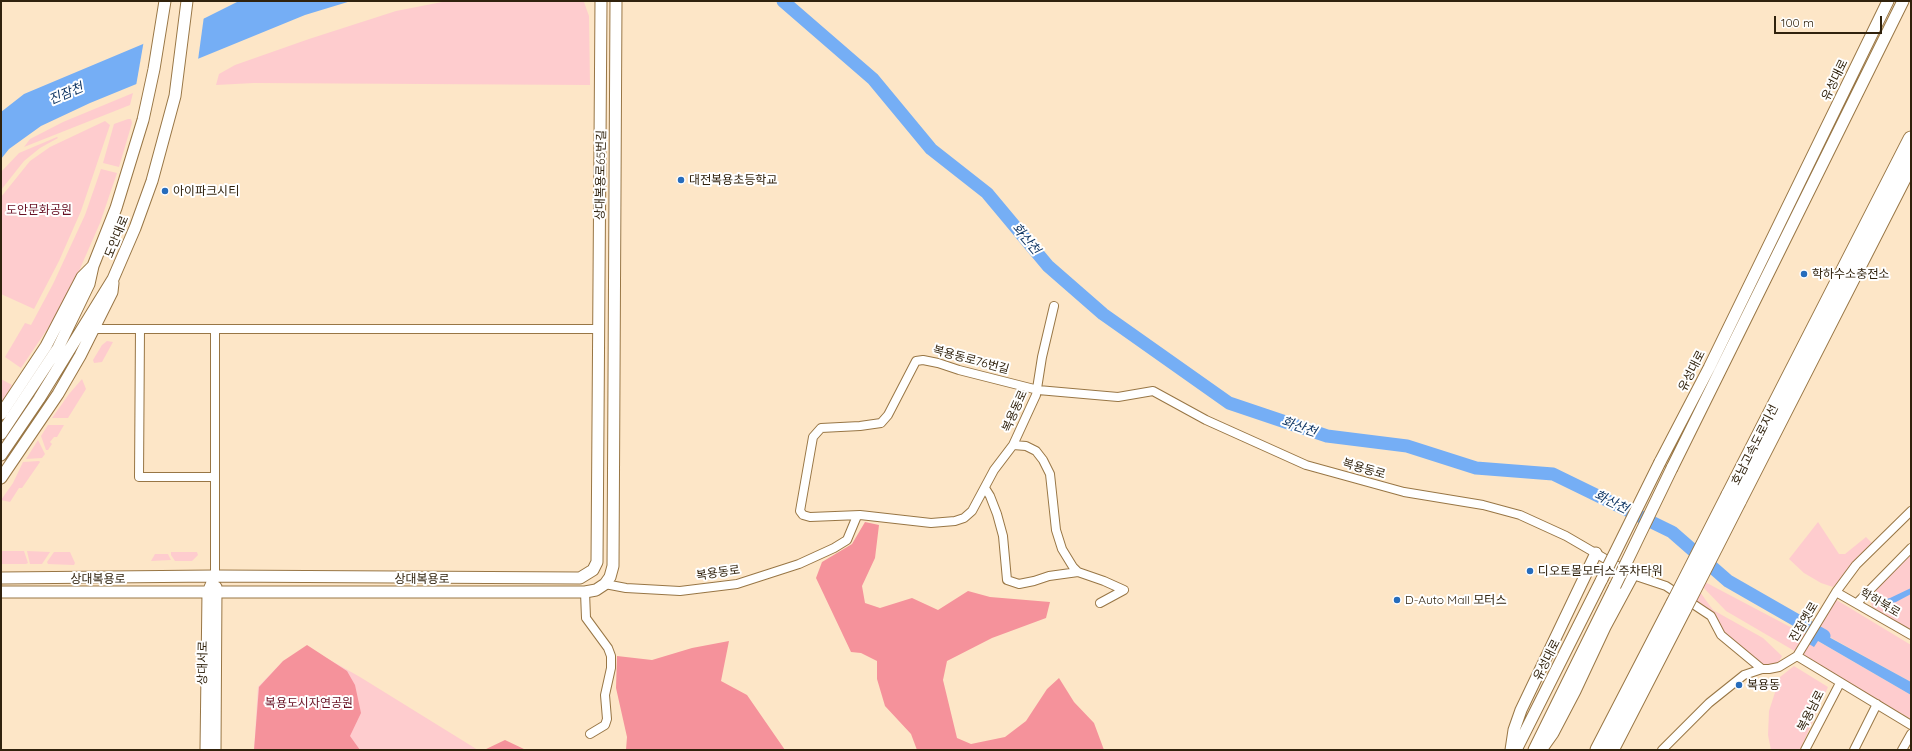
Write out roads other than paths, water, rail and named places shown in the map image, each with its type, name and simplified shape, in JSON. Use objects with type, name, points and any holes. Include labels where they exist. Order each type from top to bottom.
[{"type":"highway","name":"호남고속도로지선","points":[[1734,499],[1911,139]]},
{"type":"highway","name":"호남고속도로지선","points":[[1611,750],[1679,606],[1911,162]]},
{"type":"highway","name":"호남고속도로지선","points":[[1598,750],[1679,606]]},
{"type":"street","name":"도안대로","points":[[1,455],[39,399],[113,279],[135,228],[151,183],[175,96],[187,1]]},
{"type":"street","name":"상대복용로65번길","points":[[598,350],[601,1]]},
{"type":"street","name":"상대복용로65번길","points":[[605,584],[610,577],[613,566],[616,1]]},
{"type":"street","name":"유성대로","points":[[1516,750],[1660,462],[1709,368],[1888,1]]},
{"type":"street","name":"유성대로","points":[[1534,750],[1903,1]]},
{"type":"street","name":"도안대로","points":[[1,434],[65,335],[89,284],[93,266],[116,208],[146,107],[165,5]]},
{"type":"street","points":[[1,414],[46,346],[82,277],[93,266]]},
{"type":"street","points":[[1,478],[58,394],[95,330],[112,292],[113,279]]},
{"type":"street","points":[[1038,390],[1042,357],[1054,306]]},
{"type":"street","points":[[95,330],[598,329]]},
{"type":"street","points":[[140,330],[139,477],[215,477]]},
{"type":"street","points":[[212,592],[214,576],[215,330]]},
{"type":"street","name":"상대복용로","points":[[1,578],[214,576],[580,578],[593,570],[596,562],[598,350]]},
{"type":"street","name":"복용동로76번길","points":[[860,515],[810,517],[800,511],[813,437],[821,428],[860,426],[881,423],[888,415],[916,361],[923,360],[938,363],[959,370],[1038,390]]},
{"type":"street","name":"복용동로","points":[[605,584],[626,588],[680,590],[738,584],[799,564],[834,548],[847,540],[857,516],[860,515],[931,523],[956,521],[964,518],[972,511],[997,466],[1013,445],[1038,390],[1118,397],[1153,391],[1206,420],[1306,465],[1404,492],[1483,505],[1520,514],[1566,536],[1633,575],[1666,586],[1712,616],[1720,635],[1762,669]]},
{"type":"street","points":[[1013,445],[1026,446],[1036,450],[1050,474],[1056,530],[1062,549],[1073,567],[1078,572],[1124,590],[1100,604]]},
{"type":"street","points":[[985,488],[997,514],[1003,536],[1007,580],[1018,584],[1049,576],[1078,572]]},
{"type":"street","name":"진잠옛로","points":[[1662,750],[1709,703],[1744,675],[1762,669],[1779,667],[1798,654],[1834,595],[1856,565],[1911,511]]},
{"type":"street","points":[[1857,603],[1911,548]]},
{"type":"street","points":[[1511,750],[1514,730],[1521,710],[1596,553]]},
{"type":"street","points":[[1541,750],[1553,733],[1568,705],[1605,627],[1633,575]]},
{"type":"street","name":"상대복용로","points":[[1,592],[585,592],[596,590],[605,584]]},
{"type":"street","name":"상대서로","points":[[206,750],[212,592]]},
{"type":"street","name":"상대서로","points":[[212,592],[215,750]]},
{"type":"street","points":[[585,592],[584,607],[586,618],[608,648],[611,656],[611,668],[605,695],[607,719],[605,725],[590,734]]},
{"type":"street","name":"학하북로","points":[[1834,595],[1857,603],[1911,635]]},
{"type":"street","name":"복용남로","points":[[1798,654],[1840,683],[1911,725]]},
{"type":"street","name":"복용남로","points":[[1805,750],[1840,683]]},
{"type":"street","points":[[1854,750],[1877,704]]},
{"type":"street","points":[[1902,750],[1911,734]]},
{"type":"water","name":"진잠천","points":[[239,1],[351,1],[305,15],[90,103],[41,126],[9,149],[1,159],[1,112],[24,94],[205,18]]},
{"type":"water","points":[[1911,588],[1911,594],[1896,602],[1884,605],[1882,600],[1890,598]]},
{"type":"water","points":[[1816,630],[1911,682],[1911,695],[1818,641],[1814,647],[1809,644]]},
{"type":"waterway","name":"화산천","points":[[783,1],[873,79],[931,149],[987,193],[1048,266],[1103,314],[1229,403],[1327,436],[1407,446],[1476,468],[1553,474],[1672,532],[1728,581],[1824,636]]},
{"type":"place","name":"대전복용초등학교","points":[[681,180]]},
{"type":"place","name":"아이파크시티","points":[[165,191]]},
{"type":"place","name":"학하수소충전소","points":[[1804,274]]},
{"type":"place","name":"디오토몰모터스 주차타워","points":[[1530,571]]},
{"type":"place","name":"D-Auto Mall 모터스","points":[[1397,600]]},
{"type":"place","name":"복용동","points":[[1739,685]]},
{"type":"park label","name":"도안문화공원","points":[[39,210]]},
{"type":"park label","name":"복용도시자연공원","points":[[309,703]]}]
